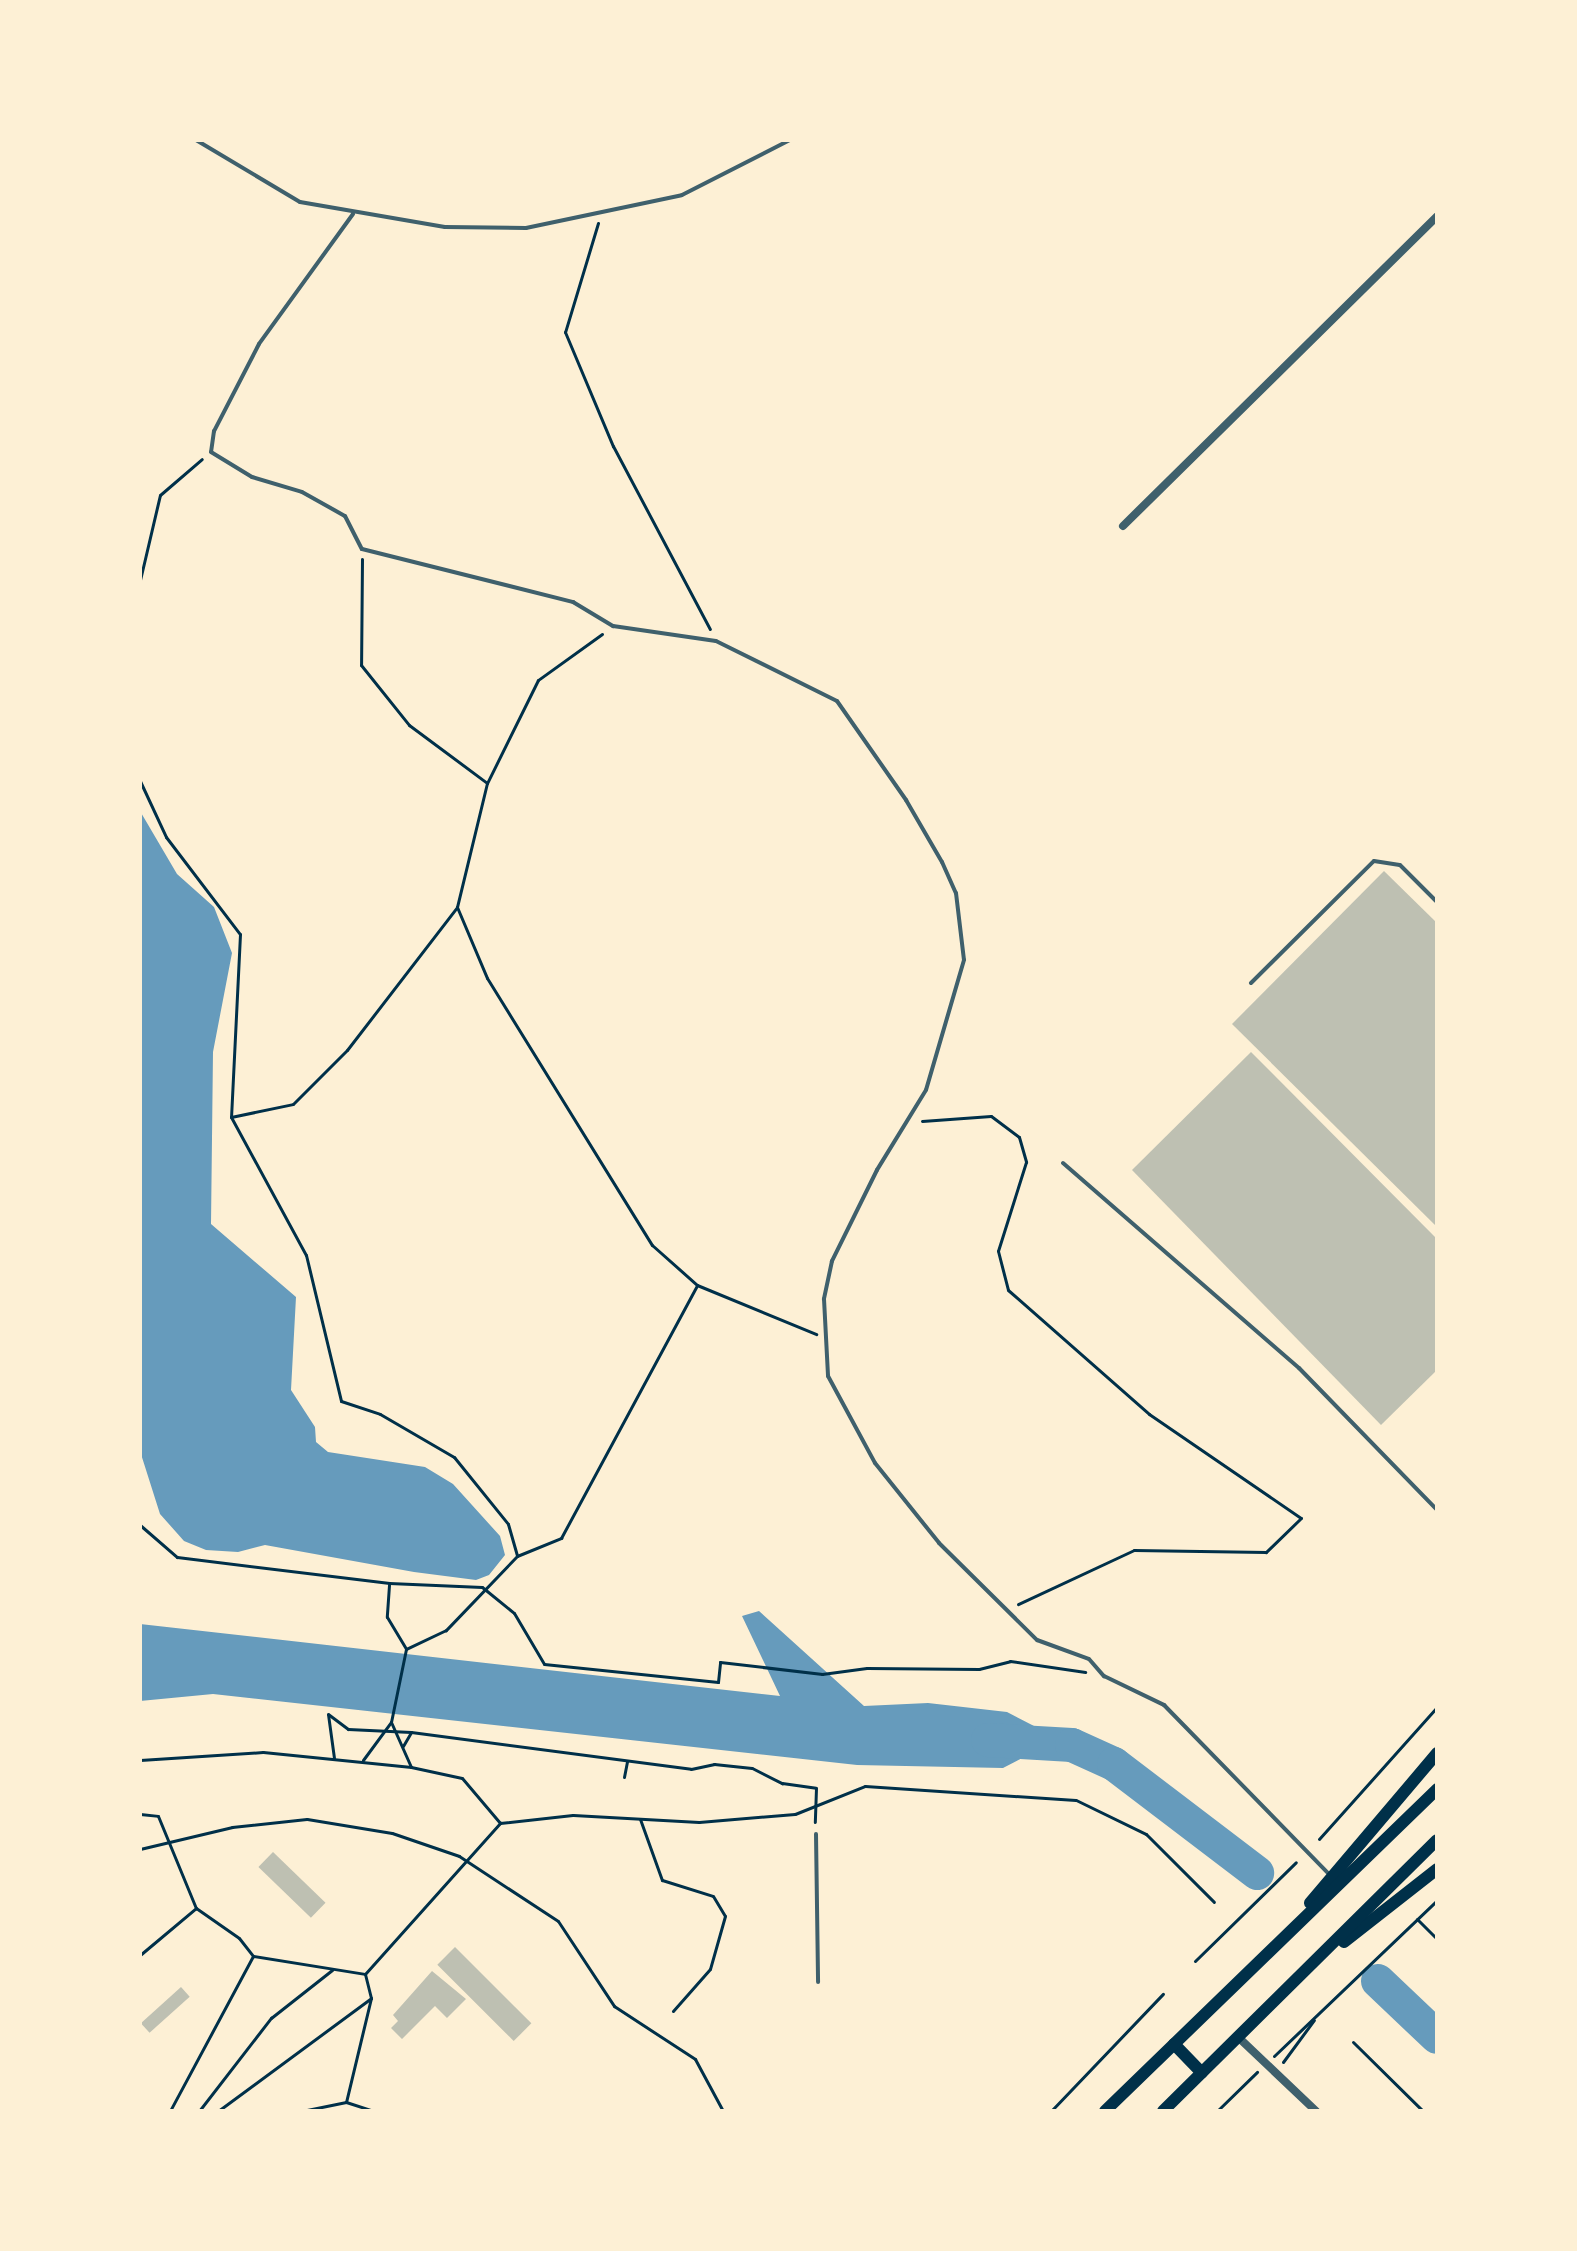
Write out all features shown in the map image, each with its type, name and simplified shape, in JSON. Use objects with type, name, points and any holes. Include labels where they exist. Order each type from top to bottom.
[{"type":"main road","points":[[1270,1951],[1437,1753]]},
{"type":"main road","points":[[1105,2111],[1437,1789]]},
{"type":"main road","points":[[1163,2111],[1437,1840]]},
{"type":"main road","points":[[1297,1978],[1437,1869]]},
{"type":"main road","points":[[1174,2044],[1202,2073]]},
{"type":"street","points":[[1123,526],[1437,216]]},
{"type":"street","points":[[1238,2037],[1316,2111]]},
{"type":"lane","points":[[196,140],[300,202],[353,214],[445,227],[526,228],[600,216],[682,195],[790,140]]},
{"type":"lane","points":[[353,214],[259,344],[214,431],[211,452],[252,477],[302,492],[345,516],[362,549],[573,602],[613,626],[716,641],[837,701],[906,800],[956,893],[964,960],[930,1078],[908,1122],[877,1170],[832,1261],[823,1337],[828,1376],[875,1463],[912,1514],[1037,1640],[1089,1659],[1104,1676],[1164,1705],[1332,1877]]},
{"type":"lane","points":[[1251,983],[1374,861],[1400,865],[1437,902]]},
{"type":"lane","points":[[1063,1163],[1299,1368],[1437,1510]]},
{"type":"lane","points":[[816,1834],[818,1982]]},
{"type":"path","points":[[600,216],[565,332],[613,446],[716,641]]},
{"type":"path","points":[[140,580],[160,495],[211,452]]},
{"type":"path","points":[[362,549],[361,665],[409,725],[487,783]]},
{"type":"path","points":[[231,1117],[293,1104],[347,1050],[457,907],[487,783],[538,680],[613,626]]},
{"type":"path","points":[[140,781],[166,837],[240,934],[231,1117],[306,1255],[341,1401],[380,1414],[454,1457],[508,1524],[517,1556]]},
{"type":"path","points":[[457,907],[487,978],[652,1245],[697,1285],[823,1337]]},
{"type":"path","points":[[908,1122],[991,1116],[1019,1137],[1026,1162],[998,1251],[1008,1290],[1149,1414],[1301,1518],[1266,1552],[1134,1550],[1008,1609]]},
{"type":"path","points":[[406,1649],[446,1630],[482,1587],[517,1556],[561,1538],[697,1285]]},
{"type":"path","points":[[140,1525],[177,1557],[389,1583],[482,1587],[514,1613],[544,1664],[718,1682],[720,1662],[832,1673],[979,1669],[1010,1661],[1104,1676]]},
{"type":"path","points":[[362,1761],[391,1722],[406,1649],[387,1617],[389,1583]]},
{"type":"path","points":[[1319,1839],[1437,1707]]},
{"type":"path","points":[[334,1758],[328,1714],[348,1729],[411,1732],[691,1769],[714,1764],[752,1768],[782,1783],[816,1788],[813,1806],[816,1834]]},
{"type":"path","points":[[391,1722],[411,1767]]},
{"type":"path","points":[[403,1748],[411,1732]]},
{"type":"path","points":[[140,1760],[263,1752],[411,1767],[462,1778],[500,1823]]},
{"type":"path","points":[[624,1777],[627,1761]]},
{"type":"path","points":[[365,1974],[500,1823],[573,1815],[699,1822],[795,1814],[865,1786],[1076,1800],[1146,1834],[1214,1902]]},
{"type":"path","points":[[140,1814],[158,1816],[196,1908],[239,1938],[253,1956],[365,1974]]},
{"type":"path","points":[[140,1849],[232,1827],[307,1819],[392,1833],[466,1860],[558,1921],[614,2006],[695,2059],[723,2111]]},
{"type":"path","points":[[640,1819],[662,1880],[713,1896],[725,1916],[710,1969],[673,2011]]},
{"type":"path","points":[[1195,1961],[1296,1862]]},
{"type":"path","points":[[1217,2111],[1437,1900]]},
{"type":"path","points":[[140,1955],[196,1908]]},
{"type":"path","points":[[1417,1919],[1437,1939]]},
{"type":"path","points":[[170,2111],[253,1956]]},
{"type":"path","points":[[199,2111],[271,2018],[332,1970]]},
{"type":"path","points":[[346,2102],[371,1998],[365,1974]]},
{"type":"path","points":[[1051,2111],[1163,1994]]},
{"type":"path","points":[[218,2111],[371,1998]]},
{"type":"path","points":[[1275,2072],[1319,2013]]},
{"type":"path","points":[[1353,2042],[1423,2111]]},
{"type":"path","points":[[302,2111],[346,2102],[373,2111]]},
{"type":"water","points":[[140,811],[177,874],[214,907],[232,953],[213,1052],[211,1224],[296,1297],[291,1390],[315,1427],[316,1442],[328,1452],[425,1467],[453,1484],[500,1536],[505,1555],[489,1575],[476,1580],[414,1572],[265,1545],[238,1552],[206,1550],[184,1541],[160,1514],[140,1451]]},
{"type":"water","points":[[759,1611],[864,1706],[928,1703],[1007,1712],[1034,1726],[1032,1753],[1003,1768],[857,1765],[213,1694],[140,1701],[140,1624],[780,1696],[742,1616]]},
{"type":"building","points":[[1384,871],[1437,923],[1437,1227],[1232,1024]]},
{"type":"building","points":[[1251,1052],[1437,1239],[1437,1370],[1381,1425],[1132,1170]]},
{"type":"building","points":[[273,1852],[326,1903],[311,1918],[258,1867]]},
{"type":"building","points":[[455,1947],[531,2023],[514,2041],[437,1965]]},
{"type":"building","points":[[432,1971],[466,1999],[447,2018],[435,2006],[402,2039],[391,2028],[398,2021],[393,2015]]},
{"type":"building","points":[[181,1987],[190,1997],[150,2033],[141,2023]]},
{"type":"waterway","points":[[988,1740],[1072,1745],[1114,1764],[1257,1873]]},
{"type":"waterway","points":[[1378,1981],[1437,2037]]}]
